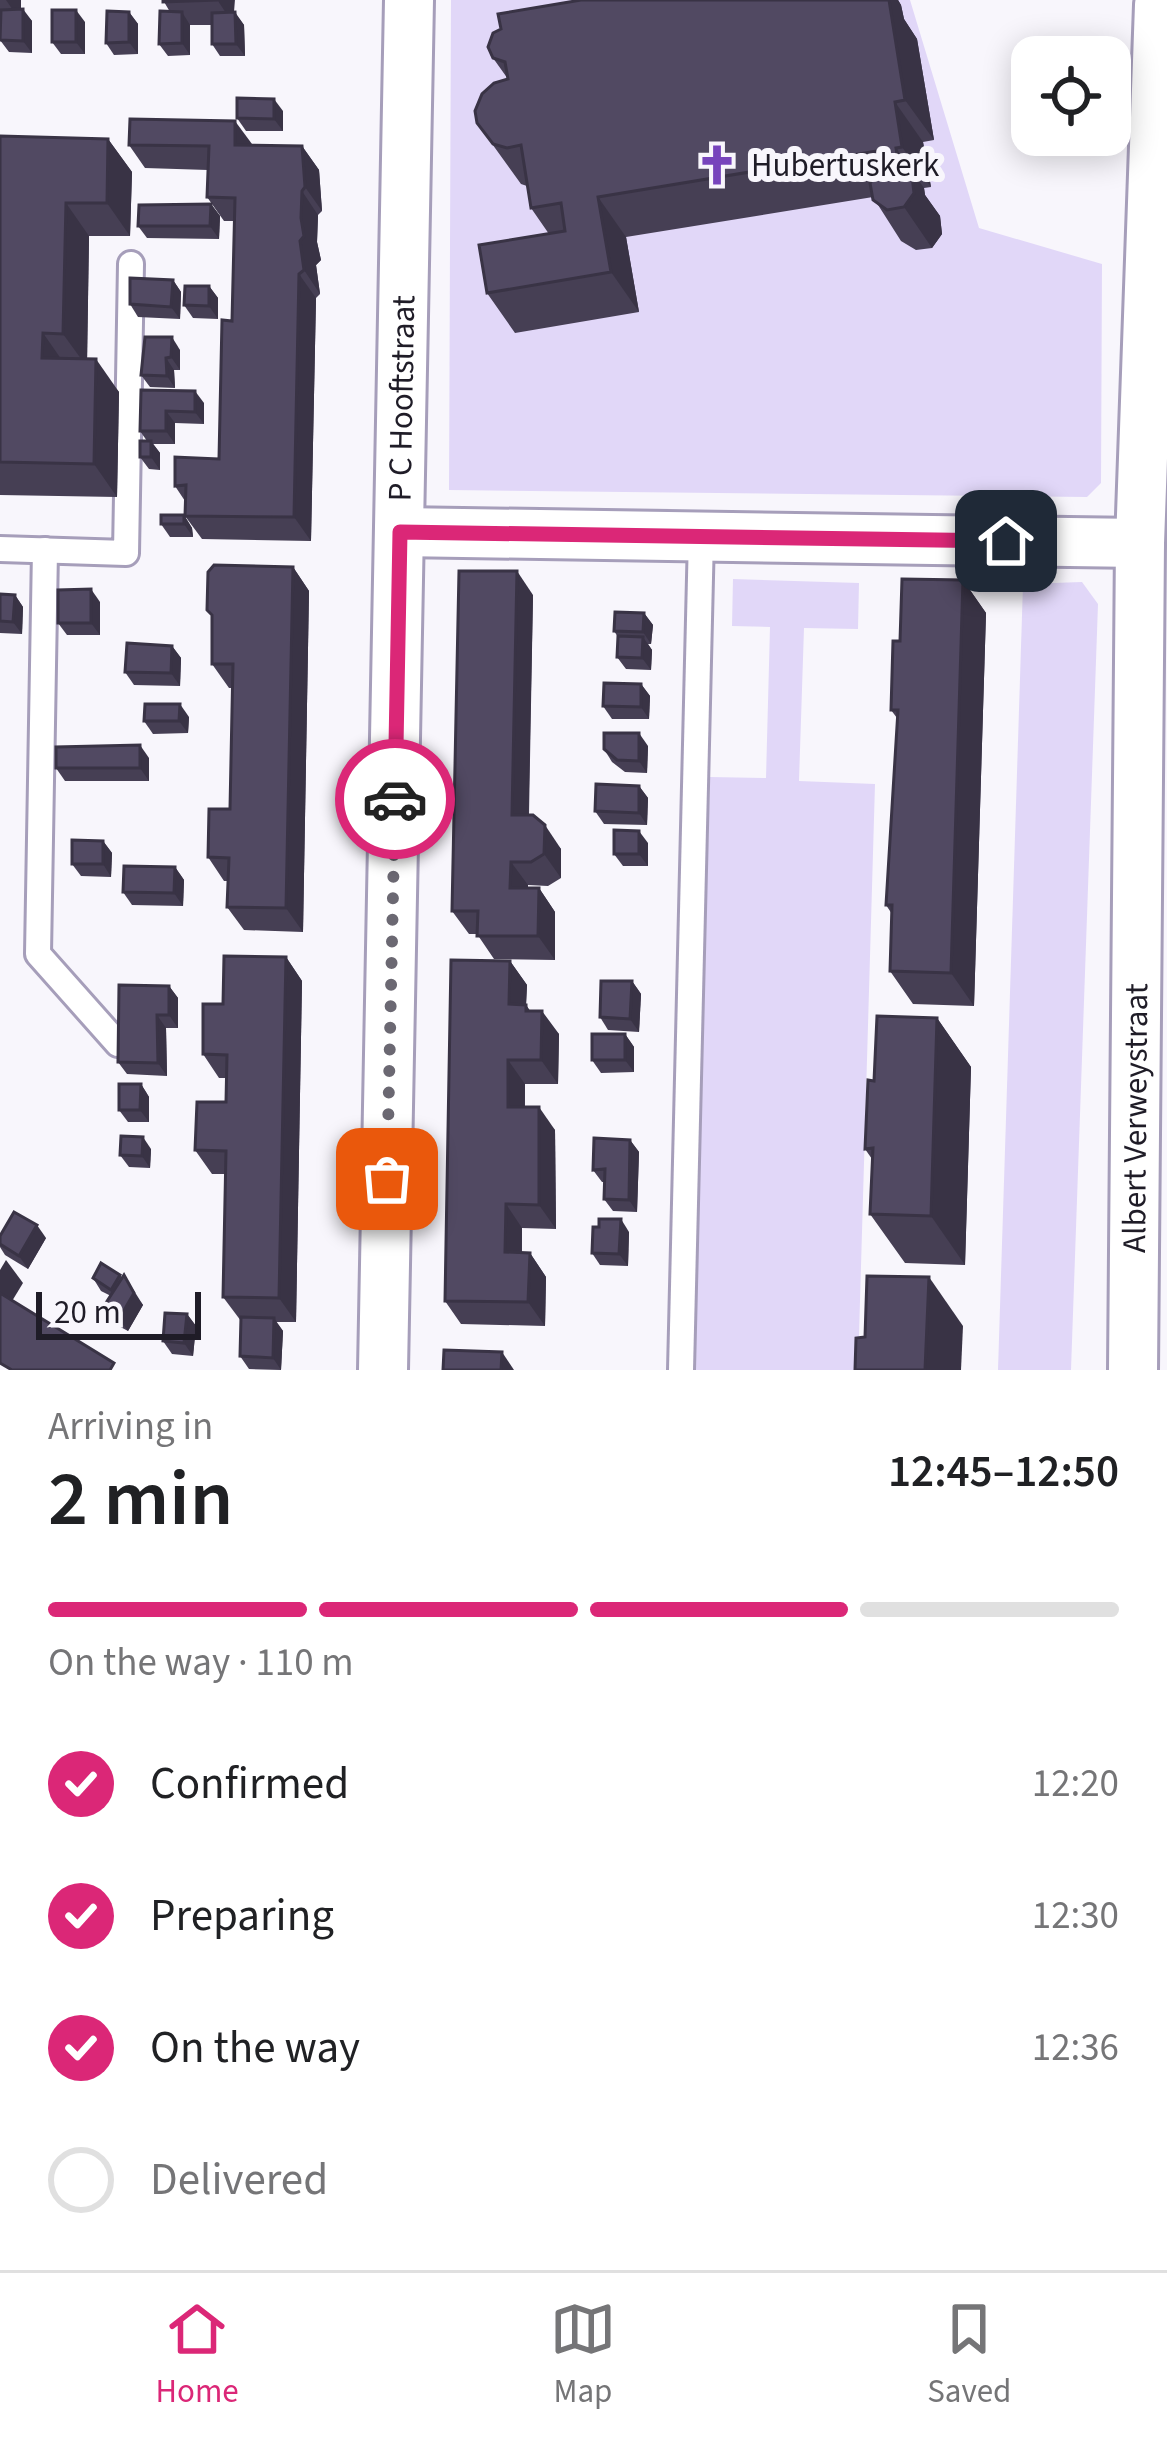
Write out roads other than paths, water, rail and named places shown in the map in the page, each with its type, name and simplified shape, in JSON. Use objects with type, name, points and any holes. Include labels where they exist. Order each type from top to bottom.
[{"type":"street","name":"P C Hooftstraat","points":[[383,1370],[409,0]]},
{"type":"street","name":"Albert Verweystraat","points":[[1132,1370],[1140,543],[1153,3]]},
{"type":"street","points":[[400,532],[1140,543]]},
{"type":"lane","points":[[0,549],[127,553],[131,264]]},
{"type":"lane","points":[[681,1370],[701,536]]},
{"type":"lane","points":[[45,550],[38,954],[118,1044]]},
{"type":"place","name":"Hubertuskerk","points":[[717,165]]}]
